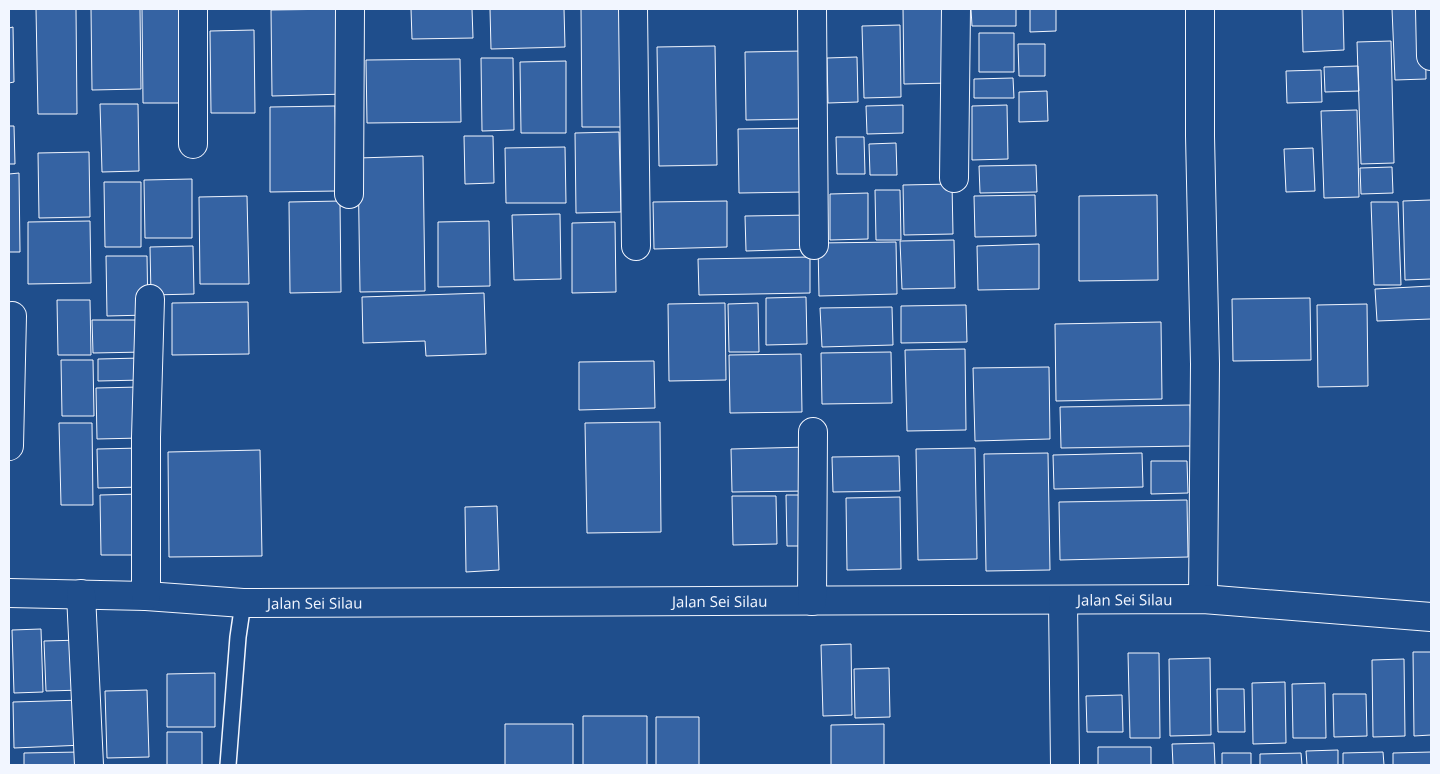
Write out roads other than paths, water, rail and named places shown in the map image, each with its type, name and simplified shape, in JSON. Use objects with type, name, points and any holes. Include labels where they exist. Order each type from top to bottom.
[{"type":"street","points":[[193,9],[193,144]]},
{"type":"street","points":[[349,194],[350,9]]},
{"type":"street","points":[[633,9],[636,246]]},
{"type":"street","points":[[812,9],[814,244]]},
{"type":"street","points":[[954,178],[956,9]]},
{"type":"street","points":[[1200,9],[1200,136],[1205,364],[1203,599]]},
{"type":"street","points":[[1430,9],[1431,56]]},
{"type":"street","points":[[146,596],[146,437],[150,299]]},
{"type":"street","points":[[9,446],[12,316]]},
{"type":"street","points":[[812,601],[813,432]]},
{"type":"street","name":"Jalan Sei Silau","points":[[9,592],[146,596],[243,603],[1203,599],[1431,618]]},
{"type":"street","points":[[81,594],[89,765]]},
{"type":"street","points":[[1063,601],[1065,765]]},
{"type":"lane","points":[[228,765],[238,637],[243,603]]}]
